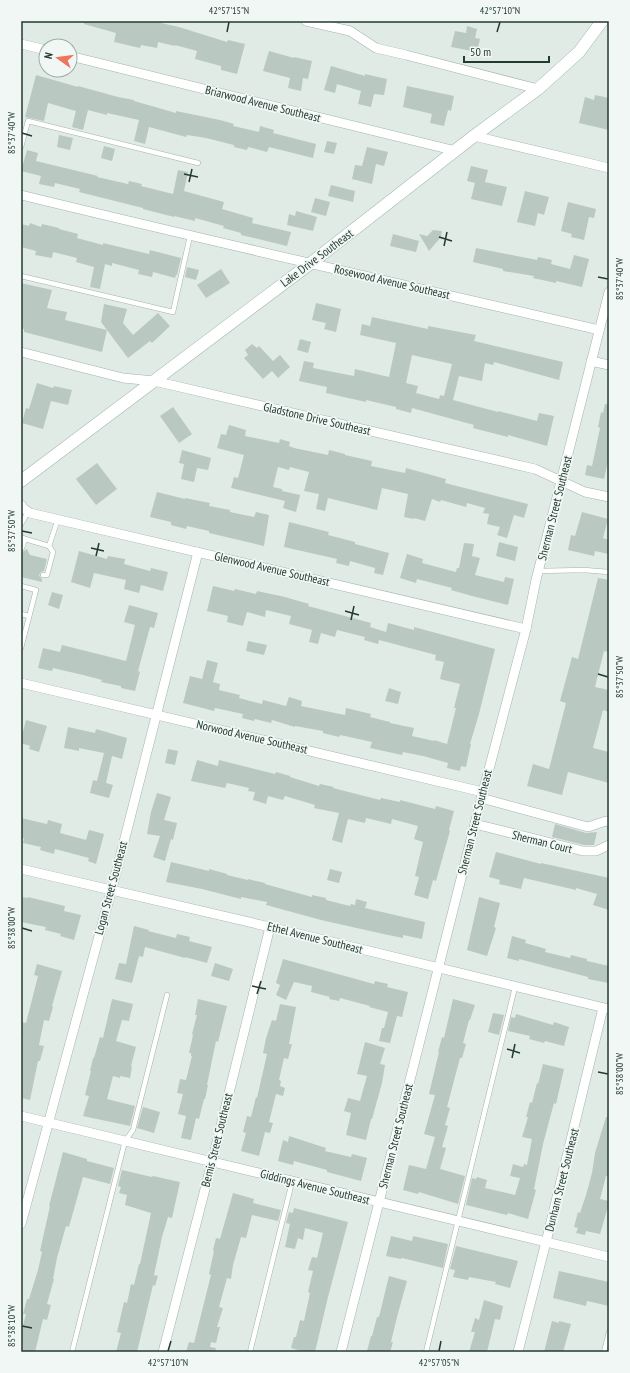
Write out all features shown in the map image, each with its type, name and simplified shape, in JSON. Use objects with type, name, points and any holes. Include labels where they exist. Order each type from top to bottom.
[{"type":"main road","name":"Lake Drive Southeast","points":[[21,481],[311,263],[474,136],[538,89],[578,52],[602,21]]},
{"type":"street","points":[[306,21],[350,31],[376,48],[538,89]]},
{"type":"street","points":[[21,44],[38,48]]},
{"type":"street","name":"Briarwood Avenue Southeast","points":[[78,58],[456,151]]},
{"type":"street","points":[[474,136],[609,168]]},
{"type":"street","name":"Rosewood Avenue Southeast","points":[[21,195],[190,236],[599,330]]},
{"type":"street","name":"Sherman Street Southeast","points":[[341,1352],[482,795],[526,629],[538,571],[562,482],[609,292]]},
{"type":"street","name":"Gladstone Drive Southeast","points":[[21,352],[124,378],[154,381],[534,469],[585,492],[609,497]]},
{"type":"street","points":[[591,361],[609,365]]},
{"type":"street","points":[[21,505],[28,512]]},
{"type":"street","name":"Glenwood Avenue Southeast","points":[[28,512],[526,629]]},
{"type":"street","name":"Logan Street Southeast","points":[[21,1224],[111,890],[198,552]]},
{"type":"street","name":"Norwood Avenue Southeast","points":[[21,683],[482,795]]},
{"type":"street","points":[[482,795],[588,827],[606,821],[609,822]]},
{"type":"street","name":"Sherman Court","points":[[475,824],[583,852],[596,851],[608,847]]},
{"type":"street","name":"Ethel Avenue Southeast","points":[[21,869],[270,927],[606,1009]]},
{"type":"street","name":"Bemis Street Southeast","points":[[163,1352],[270,927]]},
{"type":"street","name":"Dunham Street Southeast","points":[[518,1352],[606,1009]]},
{"type":"street","name":"Giddings Avenue Southeast","points":[[21,1116],[609,1258]]},
{"type":"lane","points":[[21,148],[28,121],[198,162]]},
{"type":"lane","points":[[21,276],[173,312],[190,236]]},
{"type":"lane","points":[[21,524],[28,512]]},
{"type":"lane","points":[[49,546],[58,519]]},
{"type":"lane","points":[[21,549],[23,538],[49,546],[53,552],[47,575],[43,575]]},
{"type":"lane","points":[[538,571],[584,570],[609,572]]},
{"type":"lane","points":[[21,586],[36,590],[21,648]]},
{"type":"lane","points":[[21,614],[29,616]]},
{"type":"lane","points":[[426,1352],[515,987]]},
{"type":"lane","points":[[72,1352],[125,1141],[133,1130],[167,995]]},
{"type":"lane","points":[[250,1352],[292,1182]]},
{"type":"lane","points":[[604,1352],[609,1332]]},
{"type":"building","points":[[84,21],[152,21],[179,27],[227,42],[228,40],[245,44],[237,74],[221,70],[221,66],[195,59],[197,51],[175,45],[158,42],[157,48],[141,45],[140,48],[114,42],[116,33],[84,24]]},
{"type":"building","points":[[467,26],[477,29],[475,38],[480,39],[477,52],[451,47],[455,31],[466,33]]},
{"type":"building","points":[[269,51],[312,61],[308,79],[303,78],[301,91],[288,88],[290,78],[263,71]]},
{"type":"building","points":[[331,66],[365,76],[365,74],[387,79],[384,95],[374,94],[371,107],[358,104],[361,91],[337,84],[335,93],[324,90]]},
{"type":"building","points":[[36,75],[38,76],[38,78],[46,78],[134,100],[176,113],[176,111],[220,120],[234,124],[233,126],[259,132],[260,126],[274,130],[273,133],[316,144],[313,158],[269,147],[267,152],[248,147],[247,150],[206,138],[187,135],[186,137],[149,127],[145,144],[134,141],[139,120],[107,113],[107,115],[88,110],[83,130],[72,127],[76,111],[48,103],[44,121],[25,117]]},
{"type":"building","points":[[407,86],[454,96],[451,111],[448,110],[444,126],[430,123],[432,114],[403,107]]},
{"type":"building","points":[[595,95],[609,98],[609,130],[579,123],[585,97],[594,100]]},
{"type":"building","points":[[59,135],[73,138],[70,150],[57,147]]},
{"type":"building","points":[[327,141],[337,143],[334,154],[324,152]]},
{"type":"building","points":[[104,146],[115,149],[112,161],[101,158]]},
{"type":"building","points":[[367,147],[388,152],[384,166],[376,164],[372,184],[352,179],[355,165],[362,166]]},
{"type":"building","points":[[27,150],[38,153],[36,161],[128,184],[129,181],[142,184],[141,186],[173,194],[178,170],[188,172],[184,191],[224,202],[222,209],[253,218],[252,223],[291,232],[287,246],[241,235],[241,233],[223,228],[224,226],[195,218],[195,221],[174,217],[79,192],[80,189],[55,183],[54,187],[39,184],[41,176],[21,171]]},
{"type":"building","points":[[471,166],[488,170],[485,182],[507,187],[502,206],[471,199],[475,183],[467,181]]},
{"type":"building","points":[[331,185],[355,191],[353,202],[328,196]]},
{"type":"building","points":[[525,191],[549,197],[544,215],[538,213],[535,226],[517,222]]},
{"type":"building","points":[[315,198],[330,202],[326,216],[311,212]]},
{"type":"building","points":[[568,202],[596,209],[594,218],[589,217],[584,240],[571,237],[572,234],[561,231]]},
{"type":"building","points":[[296,211],[317,217],[313,231],[287,225],[289,214],[295,216]]},
{"type":"building","points":[[30,223],[41,227],[42,224],[59,228],[78,234],[77,238],[103,245],[103,243],[149,254],[150,250],[181,258],[177,275],[175,278],[153,272],[152,277],[138,274],[139,270],[112,263],[112,266],[105,264],[100,289],[90,287],[94,267],[76,262],[77,258],[53,252],[52,258],[35,255],[36,251],[21,247],[21,224],[29,226]]},
{"type":"building","points":[[433,230],[442,231],[441,237],[429,251],[419,234],[427,236]]},
{"type":"building","points":[[393,234],[419,241],[416,252],[390,246]]},
{"type":"building","points":[[476,248],[537,260],[538,257],[552,260],[551,264],[570,269],[574,255],[589,259],[582,287],[556,281],[556,283],[533,278],[534,276],[503,271],[503,269],[473,262]]},
{"type":"building","points":[[187,267],[199,270],[196,280],[185,277]]},
{"type":"building","points":[[221,269],[230,283],[206,298],[197,285]]},
{"type":"building","points":[[21,283],[52,290],[47,308],[67,312],[65,320],[107,330],[102,352],[24,332],[24,329],[21,328]]},
{"type":"building","points":[[316,303],[341,309],[336,332],[324,329],[326,323],[312,320]]},
{"type":"building","points":[[104,304],[127,309],[123,323],[133,335],[158,313],[170,326],[152,343],[150,341],[128,358],[101,322]]},
{"type":"building","points":[[372,317],[428,329],[428,326],[476,335],[474,341],[563,362],[559,380],[494,362],[493,365],[485,363],[482,381],[459,376],[453,400],[537,421],[539,413],[554,416],[547,446],[508,435],[508,437],[473,428],[474,425],[412,408],[411,413],[396,409],[396,407],[326,393],[327,387],[299,381],[304,361],[314,363],[313,368],[354,376],[355,369],[389,377],[396,343],[360,335],[362,324],[370,326]],"holes":[[[412,355],[452,364],[444,396],[440,395],[439,399],[416,393],[418,386],[406,383]]]},
{"type":"building","points":[[300,339],[311,342],[308,353],[297,350]]},
{"type":"building","points":[[252,344],[257,348],[259,346],[273,361],[280,355],[290,367],[278,378],[272,371],[263,379],[244,358],[248,355],[245,350]]},
{"type":"building","points":[[37,383],[53,388],[54,386],[72,390],[68,405],[51,401],[43,429],[22,423],[26,408],[29,409]]},
{"type":"building","points":[[605,404],[609,405],[609,457],[604,479],[585,475],[587,465],[592,466],[600,428],[598,427],[601,412],[603,413]]},
{"type":"building","points":[[173,407],[192,434],[179,443],[160,416]]},
{"type":"building","points":[[229,425],[246,430],[245,436],[279,443],[280,439],[290,442],[289,446],[294,448],[328,455],[329,450],[372,461],[371,466],[405,473],[406,468],[446,479],[445,483],[528,504],[524,518],[514,515],[507,538],[497,535],[500,527],[487,524],[489,514],[483,513],[485,508],[467,503],[466,507],[432,499],[425,521],[404,517],[408,494],[382,488],[377,510],[328,498],[325,511],[316,509],[319,494],[304,491],[309,472],[290,467],[289,470],[278,467],[273,487],[282,489],[282,491],[300,495],[296,512],[283,508],[285,501],[231,488],[234,477],[238,478],[244,455],[217,448],[221,434],[226,435]]},
{"type":"building","points":[[182,450],[211,458],[208,470],[197,468],[194,482],[181,479],[184,464],[179,463]]},
{"type":"building","points":[[97,463],[117,489],[96,505],[76,479]]},
{"type":"building","points":[[157,492],[210,503],[209,506],[254,517],[256,512],[269,515],[264,546],[209,533],[209,531],[187,526],[186,529],[171,525],[171,522],[150,517]]},
{"type":"building","points":[[582,512],[608,519],[603,538],[609,540],[609,554],[595,551],[594,556],[568,550],[571,535],[575,536]]},
{"type":"building","points":[[289,522],[329,532],[328,535],[389,553],[383,575],[374,573],[375,568],[350,561],[349,566],[336,563],[337,559],[284,547]]},
{"type":"building","points":[[499,542],[518,547],[515,561],[496,556]]},
{"type":"building","points":[[464,543],[474,544],[472,556],[480,558],[475,575],[504,582],[505,577],[514,579],[508,605],[451,590],[452,588],[417,579],[416,583],[400,578],[407,554],[423,559],[422,563],[456,572],[457,568],[459,568]]},
{"type":"building","points":[[27,549],[30,555],[47,559],[44,571],[39,575],[42,582],[21,577],[21,553]]},
{"type":"building","points":[[79,551],[107,559],[108,556],[125,559],[124,564],[150,571],[151,568],[168,572],[163,591],[141,585],[139,593],[124,589],[126,580],[94,573],[90,588],[71,582]]},
{"type":"building","points":[[598,578],[609,580],[609,652],[604,651],[595,687],[609,690],[609,712],[603,710],[593,748],[609,752],[609,783],[568,772],[562,795],[527,786],[533,764],[549,769],[566,703],[560,701],[572,657],[578,659]]},
{"type":"building","points":[[213,586],[234,591],[235,589],[256,594],[257,591],[285,597],[309,604],[308,606],[371,623],[370,627],[386,632],[388,623],[414,630],[414,627],[495,649],[470,744],[466,767],[461,766],[460,771],[447,768],[448,763],[423,756],[403,752],[402,755],[370,748],[372,742],[340,735],[339,737],[323,733],[323,731],[295,727],[272,720],[271,723],[255,719],[254,721],[242,718],[243,714],[215,708],[214,711],[183,703],[190,676],[202,679],[207,660],[218,663],[213,682],[220,684],[219,690],[240,695],[239,698],[262,704],[263,700],[286,706],[289,697],[302,701],[301,706],[345,715],[346,708],[371,714],[370,717],[390,723],[414,728],[412,736],[447,744],[460,684],[440,679],[444,662],[435,660],[436,655],[379,640],[378,644],[364,640],[365,637],[337,630],[335,637],[321,633],[318,644],[309,642],[312,630],[289,624],[291,616],[266,610],[265,617],[247,612],[243,626],[227,622],[228,616],[207,611]]},
{"type":"building","points":[[52,592],[63,595],[59,609],[48,605]]},
{"type":"building","points":[[129,605],[158,613],[154,628],[150,627],[138,671],[140,672],[135,691],[121,688],[121,686],[101,682],[102,680],[83,675],[53,668],[52,671],[38,668],[43,648],[60,652],[62,645],[126,661],[135,625],[124,622]]},
{"type":"building","points":[[248,641],[267,645],[264,655],[246,651]]},
{"type":"building","points":[[389,688],[401,692],[398,704],[385,701]]},
{"type":"building","points":[[26,720],[47,726],[39,752],[29,749],[30,746],[21,743]]},
{"type":"building","points":[[68,727],[95,733],[96,729],[127,738],[122,759],[112,756],[106,783],[113,785],[109,798],[90,793],[93,780],[97,781],[104,753],[79,748],[79,751],[64,748]]},
{"type":"building","points":[[168,749],[178,751],[175,765],[165,763]]},
{"type":"building","points":[[197,760],[218,766],[219,760],[275,774],[276,772],[319,786],[320,784],[334,787],[333,788],[380,800],[381,798],[400,802],[400,800],[435,809],[436,806],[454,811],[436,881],[433,880],[428,899],[414,895],[419,877],[415,876],[423,842],[414,839],[418,826],[392,819],[391,824],[366,818],[365,823],[348,819],[342,843],[332,840],[339,813],[314,808],[315,805],[285,796],[283,800],[268,796],[266,804],[253,800],[255,792],[248,791],[249,788],[227,783],[225,788],[191,781]]},
{"type":"building","points":[[157,793],[171,797],[164,820],[177,823],[173,840],[171,839],[165,861],[153,857],[160,836],[147,834],[151,812]]},
{"type":"building","points":[[21,818],[47,824],[48,820],[62,824],[60,833],[86,840],[89,830],[104,834],[96,864],[88,861],[89,858],[55,849],[54,854],[40,850],[41,847],[23,843],[24,838],[21,838]]},
{"type":"building","points":[[555,824],[586,833],[597,832],[594,845],[584,845],[552,837]]},
{"type":"building","points":[[496,852],[541,864],[609,878],[609,910],[593,905],[597,894],[576,888],[576,890],[524,878],[521,889],[499,884],[500,880],[489,877]]},
{"type":"building","points":[[171,862],[209,871],[209,869],[312,897],[312,895],[326,898],[326,900],[350,906],[351,904],[355,905],[356,899],[367,902],[365,908],[425,922],[422,939],[403,935],[403,938],[388,935],[321,920],[266,905],[267,902],[241,897],[241,899],[166,882]]},
{"type":"building","points":[[330,869],[342,872],[339,883],[327,880]]},
{"type":"building","points":[[21,897],[28,897],[65,906],[64,911],[81,915],[74,940],[60,936],[61,934],[45,930],[46,927],[21,922]]},
{"type":"building","points":[[479,897],[500,903],[494,927],[496,928],[487,956],[467,950]]},
{"type":"building","points":[[134,926],[176,938],[177,934],[190,937],[189,941],[212,947],[207,963],[145,947],[143,957],[139,956],[132,983],[115,979],[119,963],[126,964]]},
{"type":"building","points":[[512,936],[526,940],[525,943],[546,949],[545,952],[570,958],[571,955],[587,959],[587,961],[609,966],[609,983],[588,979],[588,977],[519,959],[519,961],[507,958]]},
{"type":"building","points":[[283,959],[374,984],[375,981],[388,984],[387,987],[408,992],[402,1017],[397,1016],[390,1043],[379,1041],[388,1012],[340,998],[339,1001],[329,999],[330,997],[311,992],[312,986],[294,982],[286,1000],[276,995],[280,985],[276,983]]},
{"type":"building","points":[[215,963],[233,969],[229,981],[211,976]]},
{"type":"building","points":[[37,964],[62,971],[49,1021],[44,1020],[39,1045],[44,1046],[40,1061],[38,1061],[30,1100],[21,1098],[21,1046],[23,1037],[21,1036],[21,1022],[26,1023],[38,976],[34,975]]},
{"type":"building","points":[[112,999],[133,1004],[129,1021],[122,1020],[116,1041],[136,1047],[131,1066],[130,1078],[113,1076],[107,1099],[135,1106],[130,1126],[83,1116],[89,1096],[85,1095],[93,1058],[100,1037],[103,1038]]},
{"type":"building","points":[[198,999],[227,1006],[218,1042],[216,1041],[205,1099],[199,1119],[196,1118],[191,1140],[181,1138],[186,1116],[178,1114],[183,1094],[177,1093],[180,1079],[186,1080],[192,1056],[191,1053],[189,1053],[197,1015],[195,1015]]},
{"type":"building","points":[[453,999],[475,1005],[469,1020],[463,1043],[466,1044],[462,1058],[460,1058],[447,1107],[450,1108],[445,1125],[448,1126],[442,1147],[446,1148],[440,1169],[465,1176],[458,1204],[419,1192],[418,1194],[403,1190],[409,1165],[426,1169],[435,1137],[424,1134],[435,1095],[429,1094],[438,1052],[442,1037],[444,1038]]},
{"type":"building","points":[[280,1004],[296,1007],[289,1044],[292,1044],[288,1059],[284,1058],[279,1080],[281,1081],[280,1086],[285,1088],[283,1096],[276,1094],[269,1122],[273,1123],[270,1133],[265,1132],[259,1156],[241,1151],[246,1133],[243,1132],[247,1116],[251,1117],[256,1097],[257,1098],[267,1054],[263,1053],[266,1038],[272,1020],[276,1021]]},
{"type":"building","points":[[493,1013],[504,1015],[499,1035],[488,1032]]},
{"type":"building","points":[[516,1014],[553,1025],[554,1022],[569,1027],[564,1046],[529,1039],[530,1036],[508,1031],[511,1017],[515,1018]]},
{"type":"building","points":[[365,1042],[385,1048],[380,1064],[385,1065],[382,1083],[366,1140],[346,1135],[351,1113],[344,1111],[348,1098],[360,1101],[367,1076],[357,1074]]},
{"type":"building","points":[[543,1064],[564,1069],[556,1104],[554,1103],[543,1144],[534,1189],[536,1190],[528,1219],[508,1213],[507,1215],[466,1205],[472,1178],[476,1179],[477,1177],[487,1180],[485,1188],[515,1195],[520,1178],[510,1176],[513,1164],[523,1167],[524,1164],[527,1165],[532,1139],[522,1137],[528,1117],[526,1117],[530,1102],[532,1103]]},
{"type":"building","points":[[143,1107],[160,1112],[154,1133],[137,1128]]},
{"type":"building","points":[[606,1117],[609,1117],[609,1176],[606,1176],[600,1199],[609,1201],[609,1203],[600,1234],[586,1231],[585,1235],[576,1233],[578,1228],[574,1227],[578,1212],[580,1213],[586,1195],[592,1173],[595,1153]]},
{"type":"building","points":[[289,1136],[326,1148],[325,1151],[351,1157],[352,1154],[367,1158],[361,1181],[294,1161],[293,1165],[278,1161],[283,1140],[288,1142]]},
{"type":"building","points":[[63,1152],[87,1159],[87,1161],[114,1168],[110,1184],[83,1177],[69,1227],[66,1226],[57,1258],[54,1279],[47,1304],[51,1305],[47,1320],[43,1319],[35,1352],[21,1352],[21,1333],[26,1314],[23,1314],[38,1270],[42,1252],[40,1251],[49,1206]]},
{"type":"building","points":[[122,1170],[180,1182],[172,1218],[168,1217],[162,1237],[154,1275],[158,1276],[155,1286],[153,1285],[137,1352],[116,1352],[121,1333],[117,1332],[124,1302],[127,1303],[131,1284],[134,1285],[140,1264],[151,1213],[125,1205],[127,1195],[119,1193],[121,1187],[118,1186]]},
{"type":"building","points":[[233,1193],[254,1199],[253,1203],[281,1210],[278,1221],[252,1215],[246,1238],[241,1237],[233,1265],[231,1279],[227,1278],[219,1307],[223,1308],[217,1327],[220,1327],[216,1343],[211,1342],[210,1347],[216,1348],[215,1352],[186,1352],[189,1342],[194,1343],[211,1275],[209,1274],[216,1238],[220,1239]]},
{"type":"building","points":[[294,1208],[348,1222],[315,1352],[300,1352],[301,1351],[291,1348],[294,1337],[296,1337],[300,1320],[304,1321],[310,1293],[308,1292],[313,1271],[308,1270],[312,1257],[317,1258],[323,1233],[305,1228],[303,1240],[298,1238],[295,1249],[285,1247],[290,1224],[286,1223],[289,1212],[293,1213]]},
{"type":"building","points":[[391,1236],[412,1241],[413,1236],[448,1244],[443,1268],[402,1258],[386,1256]]},
{"type":"building","points":[[456,1246],[518,1261],[510,1288],[495,1284],[496,1282],[469,1277],[468,1280],[453,1277],[455,1270],[450,1269]]},
{"type":"building","points":[[559,1271],[609,1282],[609,1306],[587,1301],[586,1306],[553,1298]]},
{"type":"building","points":[[389,1276],[407,1281],[391,1342],[393,1342],[390,1352],[367,1351],[377,1317],[379,1317]]},
{"type":"building","points":[[484,1300],[503,1306],[500,1320],[495,1319],[487,1352],[469,1352],[475,1332],[471,1332],[475,1318],[479,1320]]},
{"type":"building","points":[[552,1321],[571,1324],[563,1352],[544,1352]]}]
